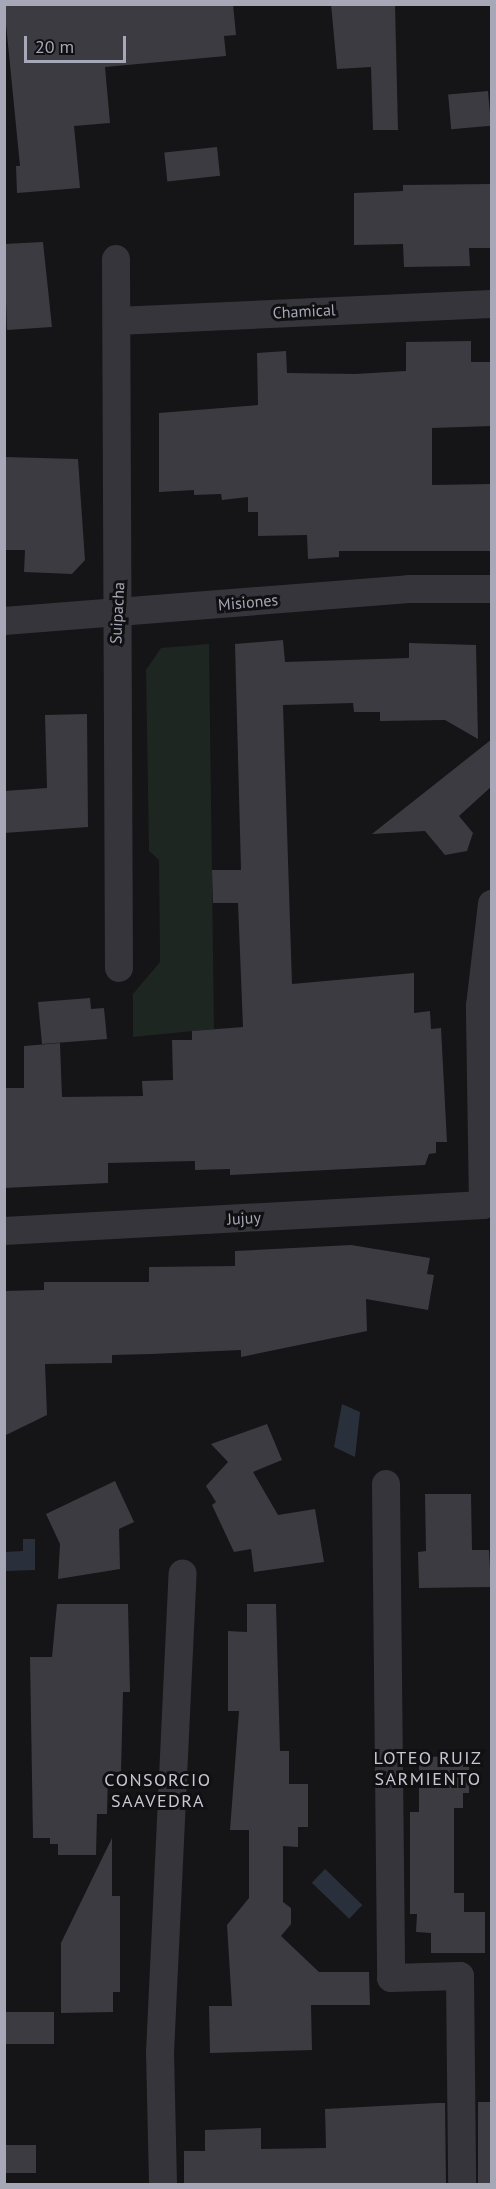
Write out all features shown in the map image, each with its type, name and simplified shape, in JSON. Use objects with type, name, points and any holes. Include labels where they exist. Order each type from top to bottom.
[{"type":"street","name":"Suipacha","points":[[116,259],[119,968]]},
{"type":"street","name":"Chamical","points":[[117,321],[492,304]]},
{"type":"street","name":"Misiones","points":[[4,621],[409,589],[492,590]]},
{"type":"street","name":"Jujuy","points":[[4,1231],[483,1205],[480,1006],[492,904]]},
{"type":"street","points":[[386,1484],[391,1978],[460,1976],[462,2184]]},
{"type":"street","points":[[163,2184],[160,2054],[183,1574]]},
{"type":"shaded area","points":[[209,644],[214,1029],[133,1037],[133,994],[160,962],[159,860],[149,851],[146,670],[161,648]]},
{"type":"shaded area","points":[[342,1404],[360,1412],[355,1457],[334,1447]]},
{"type":"shaded area","points":[[23,1539],[35,1539],[35,1570],[5,1571],[5,1552],[23,1551]]},
{"type":"shaded area","points":[[325,1869],[362,1905],[349,1919],[312,1883]]},
{"type":"building","points":[[4,4],[233,4],[236,35],[224,36],[226,56],[105,67],[110,123],[74,126],[80,188],[17,193],[16,166],[20,166]]},
{"type":"building","points":[[331,4],[395,4],[398,130],[373,130],[371,67],[337,69]]},
{"type":"building","points":[[488,91],[491,126],[451,129],[448,94]]},
{"type":"building","points":[[217,147],[220,176],[167,181],[164,153]]},
{"type":"building","points":[[492,184],[492,242],[490,248],[469,248],[470,266],[404,267],[403,244],[354,245],[354,193],[403,191],[403,185]]},
{"type":"building","points":[[43,242],[52,327],[7,330],[4,244]]},
{"type":"building","points":[[471,341],[471,362],[492,362],[492,426],[432,428],[432,485],[492,484],[492,551],[339,551],[339,557],[308,559],[307,535],[258,536],[258,512],[248,512],[248,497],[222,500],[221,494],[194,495],[194,490],[159,492],[159,413],[258,405],[257,353],[286,351],[287,373],[355,374],[406,371],[406,342]]},
{"type":"building","points":[[4,457],[78,459],[85,560],[72,574],[24,572],[25,550],[4,550]]},
{"type":"building","points":[[283,640],[285,662],[409,658],[409,643],[476,645],[478,739],[445,720],[380,721],[380,712],[354,712],[353,703],[283,705],[292,984],[414,973],[414,1013],[430,1011],[431,1029],[441,1028],[447,1142],[436,1142],[436,1153],[429,1154],[425,1165],[230,1175],[230,1169],[195,1170],[195,1161],[108,1163],[108,1183],[4,1188],[4,1088],[24,1088],[24,1046],[60,1043],[62,1097],[143,1096],[142,1081],[173,1080],[172,1040],[192,1040],[192,1031],[243,1027],[238,903],[213,903],[212,870],[241,870],[235,644]]},
{"type":"building","points":[[87,714],[88,827],[4,833],[4,791],[47,788],[45,715]]},
{"type":"building","points":[[492,739],[492,786],[459,816],[473,833],[467,851],[445,855],[425,831],[372,834]]},
{"type":"building","points":[[90,998],[91,1009],[104,1008],[107,1039],[42,1044],[38,1002]]},
{"type":"building","points":[[351,1245],[430,1258],[427,1274],[434,1275],[428,1310],[366,1299],[367,1331],[241,1357],[241,1350],[112,1355],[112,1363],[45,1364],[47,1415],[4,1436],[4,1291],[44,1290],[44,1282],[149,1282],[149,1267],[235,1266],[235,1251]]},
{"type":"building","points":[[267,1424],[282,1460],[253,1472],[278,1515],[315,1509],[324,1562],[254,1572],[251,1549],[234,1552],[212,1505],[216,1502],[206,1486],[228,1462],[211,1444]]},
{"type":"building","points":[[115,1481],[134,1522],[119,1529],[120,1569],[58,1579],[60,1544],[46,1514]]},
{"type":"building","points":[[425,1494],[471,1494],[472,1550],[489,1550],[491,1587],[419,1588],[418,1552],[426,1551]]},
{"type":"building","points":[[57,1604],[128,1604],[130,1692],[123,1692],[121,1772],[108,1772],[107,1814],[97,1814],[96,1855],[58,1855],[58,1844],[50,1844],[50,1838],[33,1838],[30,1657],[52,1657]]},
{"type":"building","points":[[247,1604],[276,1604],[280,1751],[289,1751],[289,1784],[308,1784],[308,1827],[298,1827],[298,1847],[283,1846],[283,1902],[291,1908],[291,1924],[281,1936],[319,1972],[369,1972],[370,2005],[311,2005],[312,2050],[210,2053],[209,2006],[232,2006],[227,1925],[249,1898],[249,1830],[230,1830],[239,1711],[228,1711],[228,1631],[247,1632]]},
{"type":"building","points":[[469,1756],[469,1793],[463,1793],[463,1808],[454,1808],[454,1893],[464,1893],[464,1912],[485,1912],[485,1953],[431,1953],[431,1933],[416,1932],[417,1914],[410,1914],[410,1812],[419,1812],[419,1757]]},
{"type":"building","points":[[112,1838],[112,1896],[120,1896],[120,1992],[113,1992],[113,2012],[61,2013],[61,1943]]},
{"type":"building","points":[[4,2012],[54,2012],[54,2044],[4,2044]]},
{"type":"building","points":[[478,2102],[492,2102],[492,2184],[478,2184]]},
{"type":"building","points":[[445,2103],[446,2184],[184,2184],[184,2151],[205,2151],[205,2130],[261,2128],[261,2149],[326,2148],[325,2109]]},
{"type":"building","points":[[4,2145],[36,2145],[36,2173],[4,2173]]},
{"type":"district","name":"LOTEO RUIZ SARMIENTO","points":[[428,1769]]},
{"type":"district","name":"CONSORCIO SAAVEDRA","points":[[158,1791]]}]
